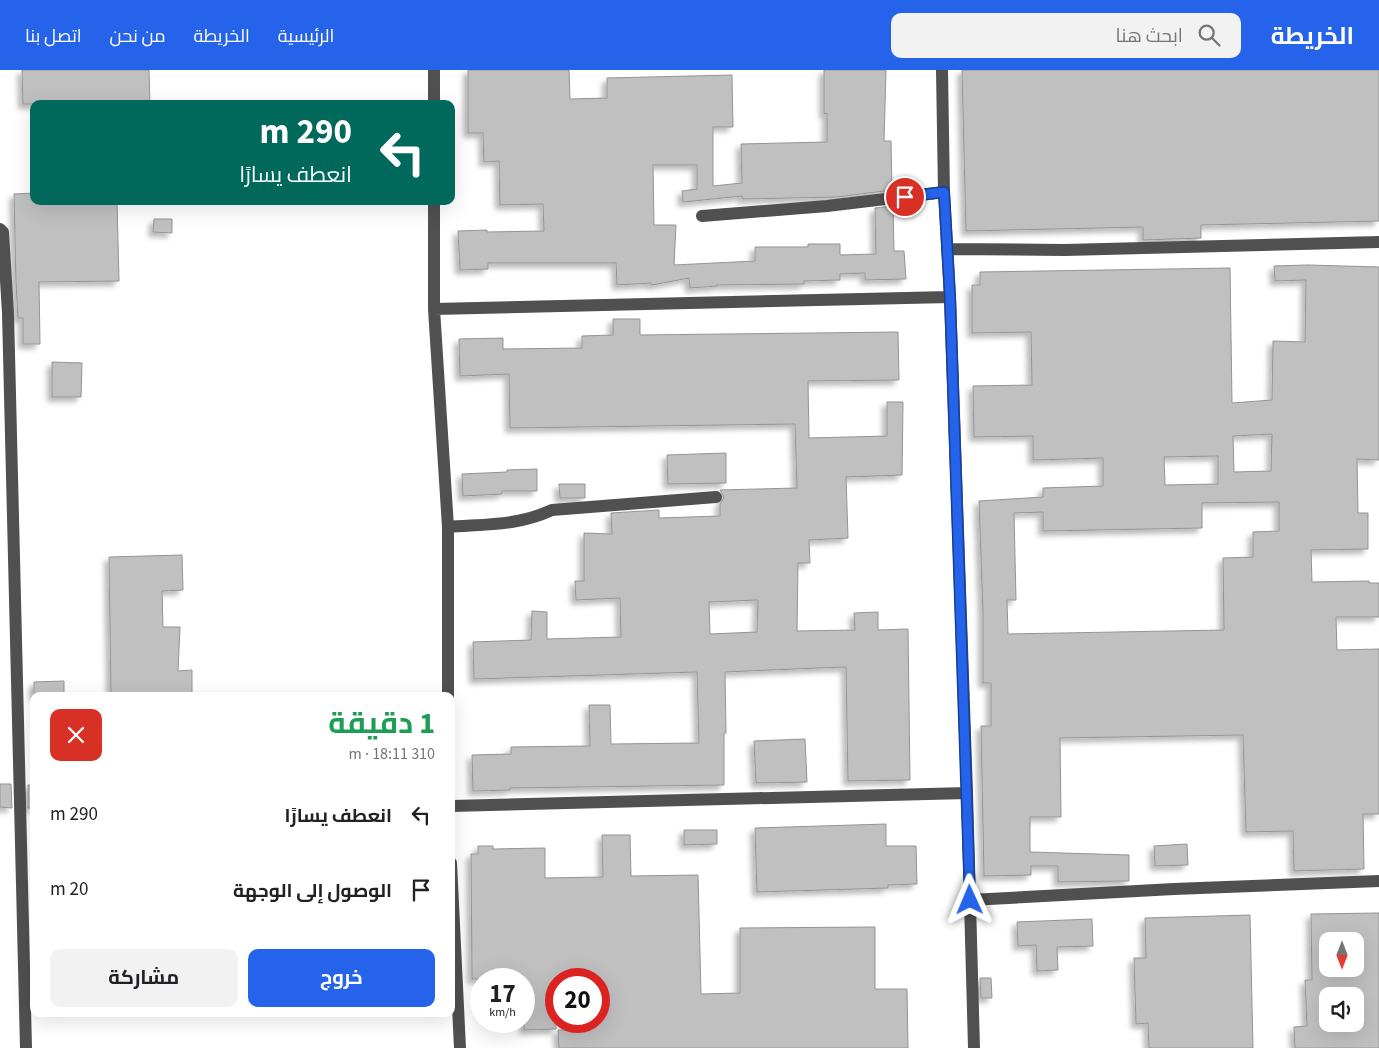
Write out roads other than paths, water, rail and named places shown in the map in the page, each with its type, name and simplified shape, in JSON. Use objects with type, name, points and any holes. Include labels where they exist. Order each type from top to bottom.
[{"type":"street","points":[[434,70],[434,100]]},
{"type":"street","points":[[942,70],[944,192],[950,297],[974,1048]]},
{"type":"street","points":[[702,216],[827,206],[944,192]]},
{"type":"street","points":[[434,205],[434,309],[448,527],[448,692]]},
{"type":"street","points":[[0,228],[3,232],[8,313],[26,1048]]},
{"type":"street","points":[[947,249],[1065,250],[1379,242]]},
{"type":"street","points":[[434,309],[950,297]]},
{"type":"street","points":[[448,527],[513,523],[534,518],[552,510],[716,497]]},
{"type":"street","points":[[455,806],[967,792]]},
{"type":"street","points":[[970,900],[1174,889],[1379,881]]},
{"type":"street","points":[[455,945],[460,1048]]}]
